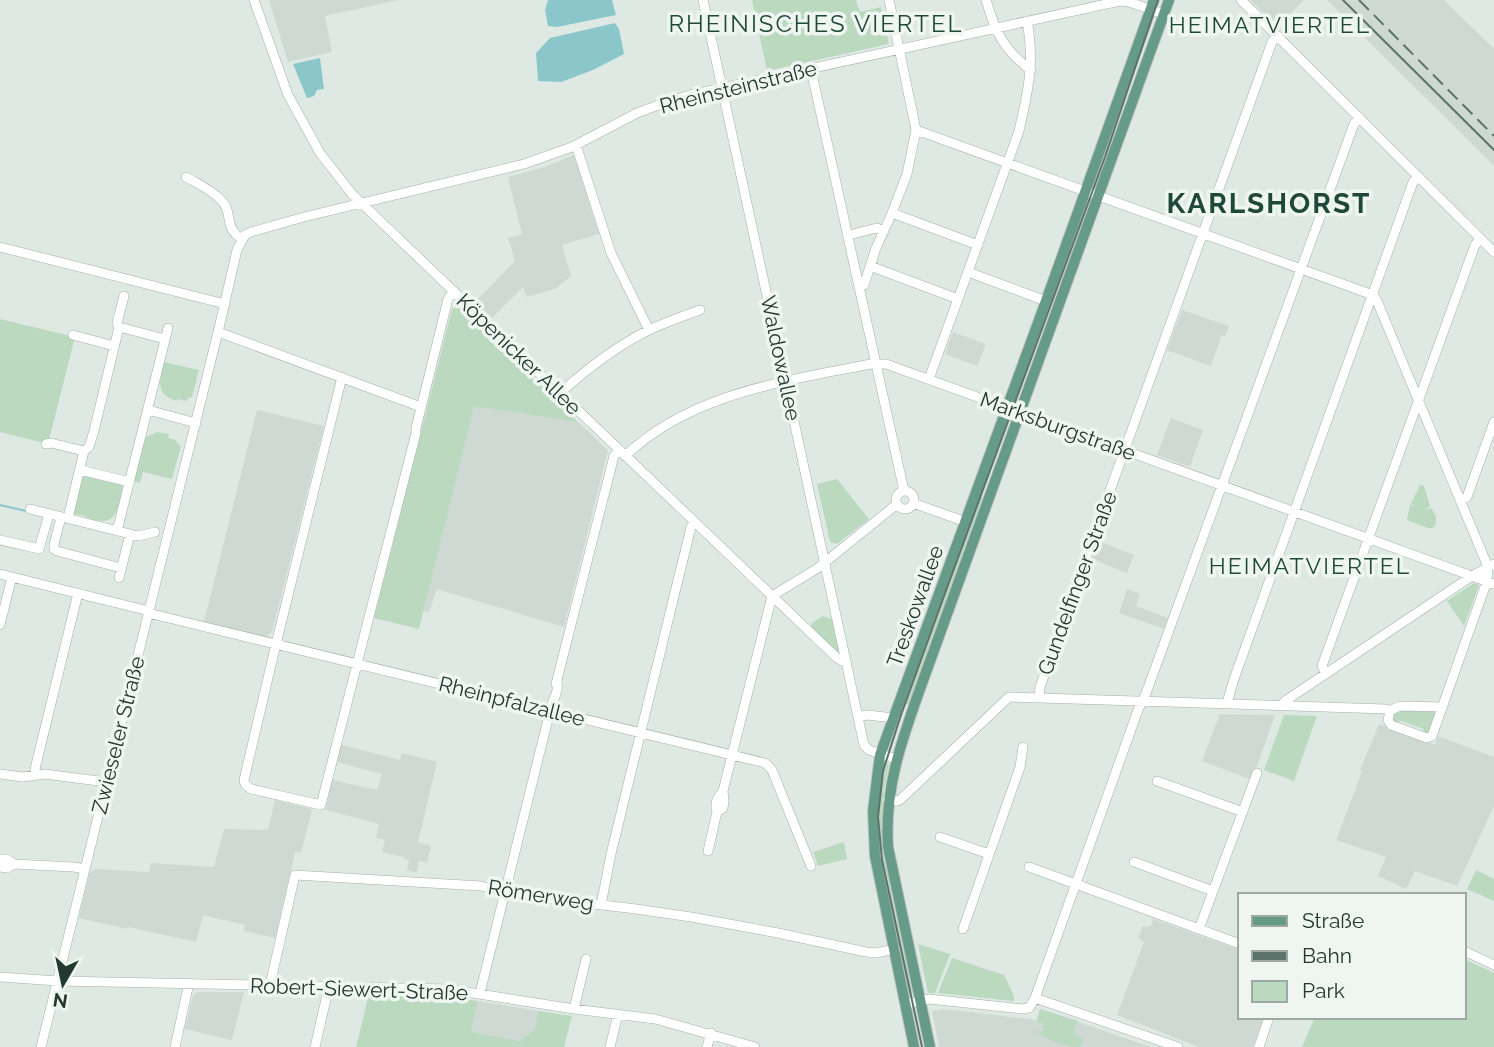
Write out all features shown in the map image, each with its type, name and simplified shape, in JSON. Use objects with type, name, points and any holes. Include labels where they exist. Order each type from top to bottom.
[{"type":"main road","name":"Treskowallee","points":[[930,1047],[888,847],[888,800],[896,760],[1169,0]]},
{"type":"main road","name":"Treskowallee","points":[[914,1047],[873,838],[880,755],[1152,5]]},
{"type":"street","name":"Köpenicker Allee","points":[[254,0],[283,83],[296,111],[325,161],[352,194],[838,660],[846,660]]},
{"type":"street","name":"Waldowallee","points":[[703,0],[864,745],[880,755]]},
{"type":"street","points":[[860,286],[864,285],[907,174],[916,130],[889,0]]},
{"type":"street","points":[[986,0],[995,29],[1008,50],[1031,70]]},
{"type":"street","points":[[1241,0],[1494,252]]},
{"type":"street","name":"Rheinsteinstraße","points":[[242,239],[257,229],[524,164],[576,145],[636,113],[669,101],[722,88],[1120,1],[1152,5],[1164,14]]},
{"type":"street","points":[[929,379],[1019,131],[1031,70],[1031,40],[1027,22]]},
{"type":"street","name":"Gundelfinger Straße","points":[[1035,697],[1272,42],[1278,36]]},
{"type":"street","points":[[811,69],[904,491]]},
{"type":"street","points":[[905,1004],[929,999],[1023,1009],[1029,1008],[1035,998],[1354,124],[1360,118]]},
{"type":"street","points":[[916,130],[1373,295],[1491,566],[1491,583],[1432,736],[1427,738],[1391,725],[1388,720],[1390,711],[1399,706],[1442,707]]},
{"type":"street","points":[[576,145],[611,253],[649,330]]},
{"type":"street","points":[[187,177],[222,200],[227,209],[231,231],[242,239]]},
{"type":"street","points":[[1227,703],[1413,183],[1418,177]]},
{"type":"street","points":[[892,214],[978,245]]},
{"type":"street","points":[[849,235],[877,228],[883,231]]},
{"type":"street","name":"Zwieseler Straße","points":[[41,1047],[237,250],[242,239]]},
{"type":"street","points":[[1326,674],[1322,666],[1475,244],[1480,239]]},
{"type":"street","points":[[0,247],[225,304]]},
{"type":"street","points":[[870,266],[958,299]]},
{"type":"street","points":[[968,272],[1046,301]]},
{"type":"street","points":[[342,377],[244,780],[251,789],[321,805],[448,299],[454,291]]},
{"type":"street","points":[[121,568],[57,551],[54,545],[84,451],[89,447],[119,327],[117,324],[124,296]]},
{"type":"street","points":[[560,393],[585,371],[649,330],[700,310]]},
{"type":"street","points":[[119,327],[165,339]]},
{"type":"street","points":[[117,531],[168,328]]},
{"type":"street","points":[[218,332],[421,407]]},
{"type":"street","points":[[73,335],[114,346]]},
{"type":"street","name":"Marksburgstraße","points":[[622,453],[663,426],[700,407],[739,393],[877,363],[886,364],[1491,583]]},
{"type":"street","points":[[148,410],[196,423]]},
{"type":"street","points":[[1460,500],[1466,497],[1494,422]]},
{"type":"street","points":[[46,444],[84,451]]},
{"type":"street","points":[[480,993],[554,687],[614,456],[622,453]]},
{"type":"street","points":[[79,470],[130,482]]},
{"type":"street","points":[[904,491],[914,499],[906,509],[897,504],[897,496],[904,491]]},
{"type":"street","points":[[913,503],[966,522]]},
{"type":"street","points":[[708,851],[717,812],[723,808],[723,791],[731,755],[772,596],[818,568],[897,504]]},
{"type":"street","points":[[30,509],[138,536],[155,532]]},
{"type":"street","points":[[0,540],[41,548],[49,514]]},
{"type":"street","points":[[601,905],[691,527],[695,523]]},
{"type":"street","points":[[119,578],[130,534]]},
{"type":"street","points":[[1282,705],[1472,576],[1491,566]]},
{"type":"street","name":"Rheinpfalzallee","points":[[0,574],[356,664],[551,707],[765,764],[769,766],[811,866]]},
{"type":"street","points":[[0,625],[12,577]]},
{"type":"street","points":[[36,774],[35,769],[78,593]]},
{"type":"street","points":[[888,800],[901,799],[1007,698],[1143,700],[1390,711]]},
{"type":"street","points":[[858,717],[867,715],[894,718]]},
{"type":"street","points":[[963,929],[1020,767],[1023,747]]},
{"type":"street","points":[[880,755],[896,760]]},
{"type":"street","points":[[0,774],[23,777],[45,774],[106,782]]},
{"type":"street","points":[[1199,929],[1257,774]]},
{"type":"street","points":[[1157,781],[1243,812]]},
{"type":"street","points":[[940,837],[989,854]]},
{"type":"street","points":[[0,859],[7,859],[14,864]]},
{"type":"street","points":[[1134,862],[1213,891]]},
{"type":"street","points":[[0,867],[14,864],[84,869]]},
{"type":"street","points":[[1029,867],[1238,943]]},
{"type":"street","name":"Römerweg","points":[[270,985],[295,875],[481,886],[505,893],[706,920],[866,952],[895,949]]},
{"type":"street","points":[[1466,952],[1494,965]]},
{"type":"street","points":[[574,1009],[586,959]]},
{"type":"street","name":"Robert-Siewert-Straße","points":[[0,977],[58,981],[447,989],[655,1019],[755,1047]]},
{"type":"street","points":[[175,1047],[190,983]]},
{"type":"street","points":[[315,1047],[329,986]]},
{"type":"street","points":[[1035,998],[1178,1047]]},
{"type":"street","points":[[610,1047],[618,1014]]},
{"type":"street","points":[[1259,1047],[1268,1019]]},
{"type":"street","points":[[707,1047],[710,1033]]},
{"type":"shaded area","points":[[269,0],[399,0],[325,16],[332,52],[288,62]]},
{"type":"shaded area","points":[[1250,0],[1304,0],[1278,27]]},
{"type":"shaded area","points":[[1327,0],[1444,0],[1494,49],[1494,166]]},
{"type":"shaded area","points":[[574,155],[599,234],[562,245],[571,276],[555,289],[526,297],[523,287],[492,318],[475,302],[515,261],[508,238],[522,234],[508,177],[545,167]]},
{"type":"shaded area","points":[[1182,310],[1229,326],[1225,336],[1222,335],[1211,366],[1167,350]]},
{"type":"shaded area","points":[[953,332],[986,344],[977,366],[945,354]]},
{"type":"shaded area","points":[[474,405],[578,422],[608,450],[564,627],[437,589],[429,612],[423,611]]},
{"type":"shaded area","points":[[257,410],[324,426],[272,632],[266,637],[204,622]]},
{"type":"shaded area","points":[[1171,418],[1203,430],[1190,467],[1157,455]]},
{"type":"shaded area","points":[[1098,541],[1134,555],[1127,573],[1092,559]]},
{"type":"shaded area","points":[[1127,589],[1140,594],[1136,606],[1168,618],[1164,629],[1119,613]]},
{"type":"shaded area","points":[[1217,714],[1275,715],[1252,780],[1202,761],[1219,716]]},
{"type":"shaded area","points":[[1379,724],[1435,745],[1438,736],[1494,757],[1494,806],[1457,886],[1415,871],[1406,889],[1378,876],[1386,857],[1336,840]]},
{"type":"shaded area","points":[[341,745],[400,760],[402,753],[437,762],[418,842],[431,846],[427,863],[419,861],[417,873],[407,870],[409,861],[404,857],[382,852],[385,840],[376,838],[379,824],[326,810],[332,780],[377,790],[382,774],[337,762]]},
{"type":"shaded area","points":[[275,800],[312,809],[301,853],[295,852],[275,938],[244,931],[245,925],[203,915],[196,942],[79,918],[90,872],[95,869],[149,872],[151,863],[214,867],[224,829],[268,830]]},
{"type":"shaded area","points":[[1153,919],[1238,949],[1238,1019],[1263,1019],[1253,1047],[1199,1047],[1117,1015],[1144,942],[1138,938],[1143,926],[1151,925]]},
{"type":"shaded area","points":[[198,992],[244,992],[232,1040],[185,1029],[193,995]]},
{"type":"shaded area","points":[[478,1001],[539,1011],[533,1043],[471,1032]]},
{"type":"shaded area","points":[[944,1009],[1037,1020],[1040,1009],[1151,1047],[939,1047],[932,1011]]},
{"type":"green space","points":[[752,0],[856,0],[860,12],[881,7],[889,44],[767,71]]},
{"type":"green space","points":[[458,306],[578,422],[474,406],[419,629],[374,618],[452,309]]},
{"type":"green space","points":[[0,319],[75,337],[48,444],[0,432]]},
{"type":"green space","points":[[164,362],[199,370],[192,397],[186,401],[177,401],[165,395],[160,386]]},
{"type":"green space","points":[[1005,425],[1007,426],[981,497],[984,499],[909,705],[904,703]]},
{"type":"green space","points":[[157,432],[169,434],[168,438],[181,446],[172,479],[143,472],[140,483],[132,481],[143,442],[146,437]]},
{"type":"green space","points":[[82,475],[123,485],[116,513],[108,520],[98,521],[72,512]]},
{"type":"green space","points":[[837,479],[869,519],[837,544],[830,542],[817,484]]},
{"type":"green space","points":[[1420,485],[1424,486],[1430,506],[1425,510],[1431,508],[1436,516],[1433,528],[1407,520],[1410,505],[1416,506],[1411,504]]},
{"type":"green space","points":[[1474,583],[1479,585],[1464,626],[1447,601]]},
{"type":"green space","points":[[823,616],[833,620],[839,651],[837,652],[811,627],[812,623]]},
{"type":"green space","points":[[1395,710],[1438,711],[1430,733],[1422,734],[1424,729],[1392,720]]},
{"type":"green space","points":[[1284,715],[1317,716],[1294,781],[1264,770]]},
{"type":"green space","points":[[883,762],[889,764],[884,790],[883,830],[915,993],[909,994],[882,874],[876,823]]},
{"type":"green space","points":[[844,842],[847,859],[818,866],[813,852]]},
{"type":"green space","points":[[1476,870],[1494,879],[1494,901],[1467,889]]},
{"type":"green space","points":[[918,944],[950,954],[935,993],[928,993]]},
{"type":"green space","points":[[952,958],[1004,975],[1014,1001],[938,993]]},
{"type":"green space","points":[[1466,960],[1494,973],[1494,1047],[1302,1047],[1314,1019],[1466,1019]]},
{"type":"green space","points":[[369,994],[445,996],[478,1001],[471,1032],[521,1041],[535,1029],[539,1011],[572,1016],[564,1047],[356,1047]]},
{"type":"green space","points":[[1040,1009],[1078,1021],[1073,1034],[1084,1038],[1080,1047],[1057,1042],[1036,1031],[1043,1031],[1044,1023],[1037,1022]]},
{"type":"water","points":[[548,0],[612,0],[616,15],[557,27],[548,26],[545,10]]},
{"type":"water","points":[[615,23],[619,29],[624,54],[561,82],[538,81],[536,53],[550,38]]},
{"type":"water","points":[[320,58],[324,89],[317,90],[314,96],[307,98],[293,64]]},
{"type":"waterway","points":[[0,505],[26,511]]},
{"type":"tram line","points":[[922,1047],[882,860],[878,817],[883,771],[948,585],[1105,157],[1158,0]]},
{"type":"tram line","points":[[1343,0],[1494,150]]},
{"type":"railway","points":[[1359,0],[1494,136]]},
{"type":"district","name":"RHEINISCHES VIERTEL","points":[[816,23]]},
{"type":"district","name":"HEIMATVIERTEL","points":[[1270,24]]},
{"type":"district","name":"KARLSHORST","points":[[1269,203]]},
{"type":"district","name":"HEIMATVIERTEL","points":[[1310,565]]}]
